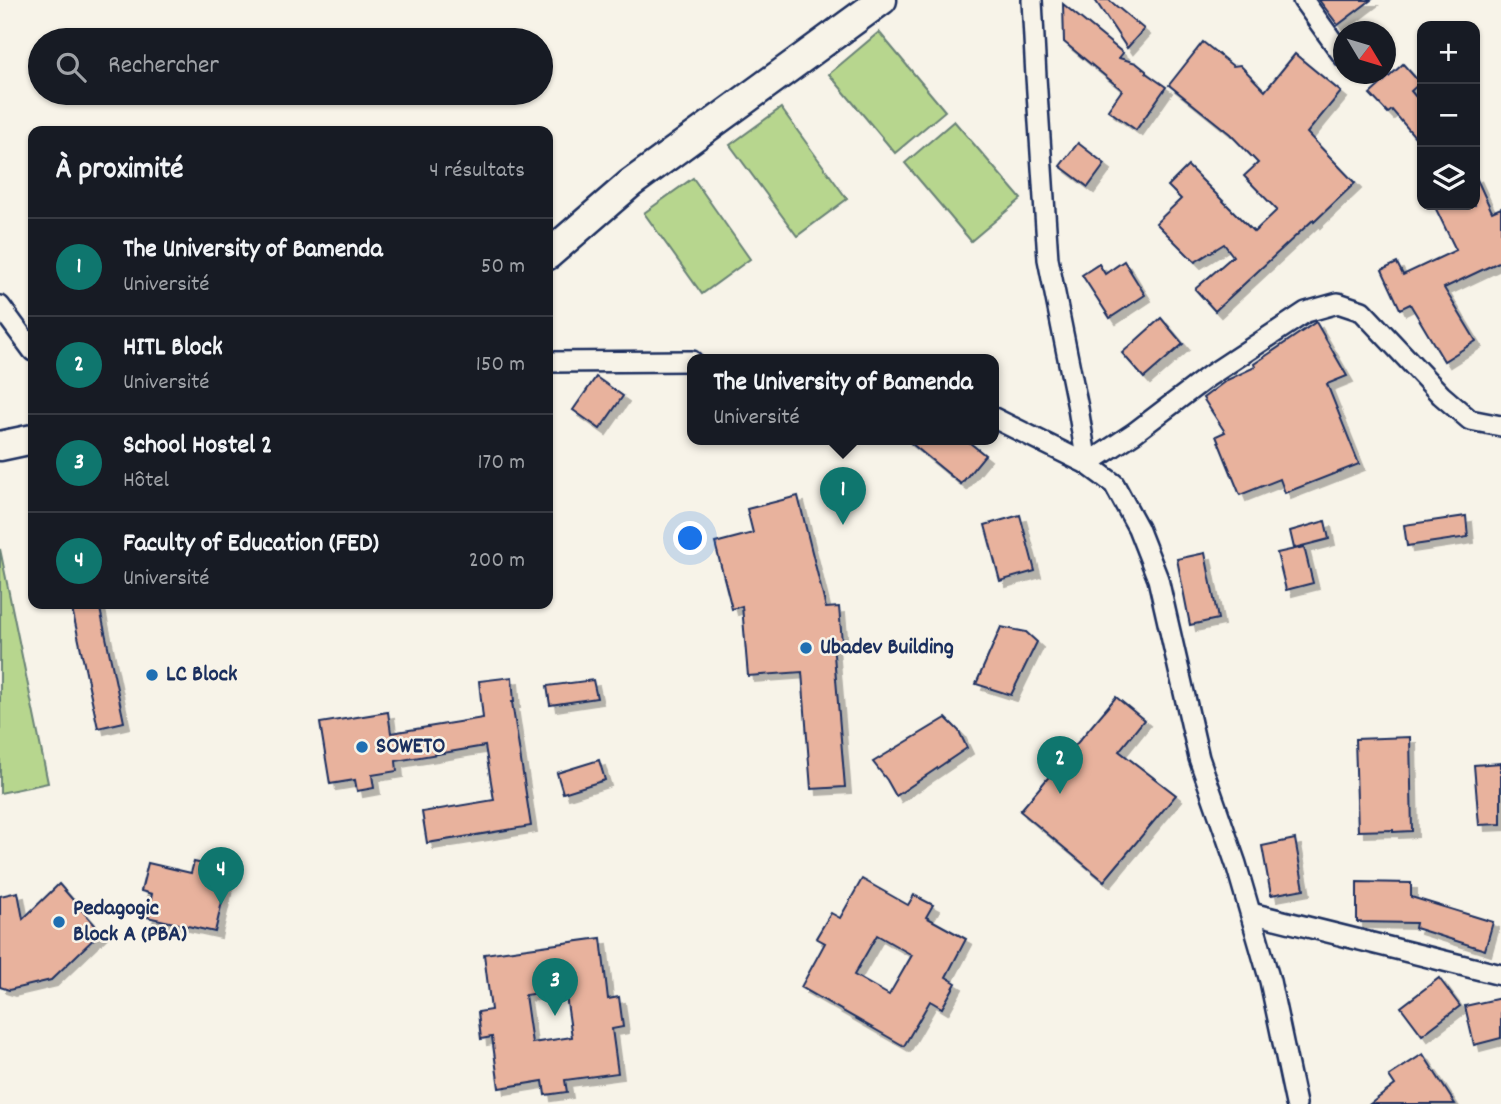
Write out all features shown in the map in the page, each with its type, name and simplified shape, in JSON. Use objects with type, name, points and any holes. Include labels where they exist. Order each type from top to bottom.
[{"type":"street","points":[[553,252],[631,183],[882,0]]},
{"type":"street","points":[[1032,0],[1048,259],[1087,464]]},
{"type":"street","points":[[1303,0],[1333,43]]},
{"type":"street","points":[[1087,464],[1134,433],[1209,376],[1306,312],[1338,303],[1362,311],[1441,395],[1470,420],[1501,426]]},
{"type":"street","points":[[0,306],[28,344]]},
{"type":"street","points":[[553,362],[687,361]]},
{"type":"street","points":[[999,421],[1087,464],[1114,484],[1138,528],[1158,579],[1199,758],[1236,864],[1270,981],[1296,1104]]},
{"type":"street","points":[[0,446],[28,440]]},
{"type":"street","points":[[1251,913],[1501,975]]},
{"type":"green space","points":[[879,32],[945,111],[895,153],[829,74]]},
{"type":"green space","points":[[781,108],[847,199],[797,236],[730,145]]},
{"type":"green space","points":[[954,121],[1021,199],[971,241],[905,163]]},
{"type":"green space","points":[[693,178],[750,259],[702,294],[644,213]]},
{"type":"green space","points":[[0,549],[48,783],[0,793]]},
{"type":"building","points":[[1095,0],[1109,0],[1144,29],[1127,48]]},
{"type":"building","points":[[1319,0],[1371,0],[1343,21],[1335,21]]},
{"type":"building","points":[[1063,4],[1123,53],[1119,58],[1136,63],[1166,87],[1136,130],[1108,110],[1122,90],[1064,42]]},
{"type":"building","points":[[1203,42],[1233,66],[1240,65],[1265,91],[1295,54],[1341,92],[1307,133],[1355,183],[1215,311],[1195,289],[1233,256],[1224,244],[1195,262],[1156,223],[1181,199],[1168,186],[1188,166],[1254,232],[1277,210],[1244,176],[1258,163],[1230,134],[1169,85]]},
{"type":"building","points":[[1403,64],[1417,80],[1417,86],[1411,91],[1417,98],[1417,139],[1392,110],[1388,113],[1370,94],[1381,84],[1396,84],[1396,70]]},
{"type":"building","points":[[1078,143],[1105,164],[1088,187],[1060,166]]},
{"type":"building","points":[[1480,186],[1492,212],[1501,208],[1501,261],[1444,288],[1476,341],[1444,361],[1410,304],[1400,309],[1382,270],[1397,263],[1403,275],[1456,250],[1436,210],[1480,210]]},
{"type":"building","points":[[1124,261],[1145,295],[1110,318],[1082,275],[1099,264],[1105,274]]},
{"type":"building","points":[[1161,318],[1183,344],[1144,378],[1122,353]]},
{"type":"building","points":[[1316,322],[1347,376],[1327,384],[1359,464],[1285,493],[1280,479],[1240,495],[1216,436],[1225,432],[1203,398],[1227,380],[1255,367],[1254,364]]},
{"type":"building","points":[[596,377],[623,396],[600,429],[573,410]]},
{"type":"building","points":[[913,445],[972,445],[985,455],[961,484]]},
{"type":"building","points":[[798,496],[826,608],[839,607],[842,642],[833,643],[845,787],[811,789],[802,672],[748,676],[742,606],[732,609],[715,543],[753,533],[747,509]]},
{"type":"building","points":[[1020,515],[1035,571],[1000,581],[985,525]]},
{"type":"building","points":[[1466,516],[1468,537],[1407,546],[1404,525]]},
{"type":"building","points":[[1325,521],[1329,539],[1294,548],[1290,531]]},
{"type":"building","points":[[1304,547],[1313,583],[1286,590],[1277,553]]},
{"type":"building","points":[[1205,553],[1218,619],[1190,625],[1177,559]]},
{"type":"building","points":[[72,609],[100,609],[124,722],[98,728]]},
{"type":"building","points":[[1001,627],[1026,632],[1037,642],[1011,695],[976,684]]},
{"type":"building","points":[[512,677],[512,702],[531,826],[427,843],[422,812],[494,800],[485,746],[396,761],[397,771],[372,775],[374,788],[357,791],[355,780],[330,784],[320,723],[388,712],[391,733],[483,718],[479,681]]},
{"type":"building","points":[[593,680],[597,698],[550,705],[547,686]]},
{"type":"building","points":[[1116,697],[1144,720],[1119,751],[1176,795],[1104,881],[1020,811]]},
{"type":"building","points":[[946,718],[959,731],[967,748],[896,796],[873,762]]},
{"type":"building","points":[[1410,737],[1412,831],[1358,831],[1355,739]]},
{"type":"building","points":[[599,760],[605,780],[563,793],[557,773]]},
{"type":"building","points":[[1501,763],[1501,824],[1479,825],[1474,765]]},
{"type":"building","points":[[1295,839],[1304,889],[1271,895],[1262,846]]},
{"type":"building","points":[[194,862],[222,868],[221,875],[228,876],[215,932],[147,917],[152,894],[141,891],[148,863],[191,873]]},
{"type":"building","points":[[862,879],[908,905],[914,895],[933,905],[926,917],[966,939],[946,977],[956,983],[942,1008],[930,1001],[904,1046],[801,987],[825,943],[816,938],[831,913],[840,918]],"holes":[[[877,935],[912,955],[889,995],[854,975]]]},
{"type":"building","points":[[1357,882],[1411,883],[1411,897],[1493,922],[1485,950],[1415,928],[1416,923],[1357,922]]},
{"type":"building","name":"Pedagogic Block A (PBA)","points":[[59,884],[101,932],[51,980],[9,990],[0,987],[0,896],[18,892],[23,919]]},
{"type":"building","points":[[601,938],[608,999],[619,997],[623,1027],[612,1029],[618,1073],[565,1080],[567,1092],[545,1095],[543,1081],[499,1088],[492,1037],[481,1039],[478,1012],[491,1010],[484,954]],"holes":[[[565,989],[572,1037],[532,1043],[525,995]]]},
{"type":"building","points":[[1439,978],[1460,1006],[1422,1035],[1401,1007]]},
{"type":"building","points":[[1501,998],[1501,1038],[1474,1045],[1465,1006]]},
{"type":"building","points":[[1423,1054],[1455,1104],[1370,1104],[1395,1085],[1389,1076]]},
{"type":"place","name":"The University of Bamenda","points":[[843,525]]},
{"type":"place","name":"Ubadev Building","points":[[806,648]]},
{"type":"place","name":"LC Block","points":[[152,675]]},
{"type":"place","name":"SOWETO","points":[[362,747]]},
{"type":"place","name":"HITL Block","points":[[1060,794]]},
{"type":"place","name":"Faculty of Education (FED)","points":[[221,905]]},
{"type":"place","name":"Pedagogic Block A (PBA)","points":[[59,922]]},
{"type":"place","name":"School Hostel 2","points":[[555,1016]]}]
